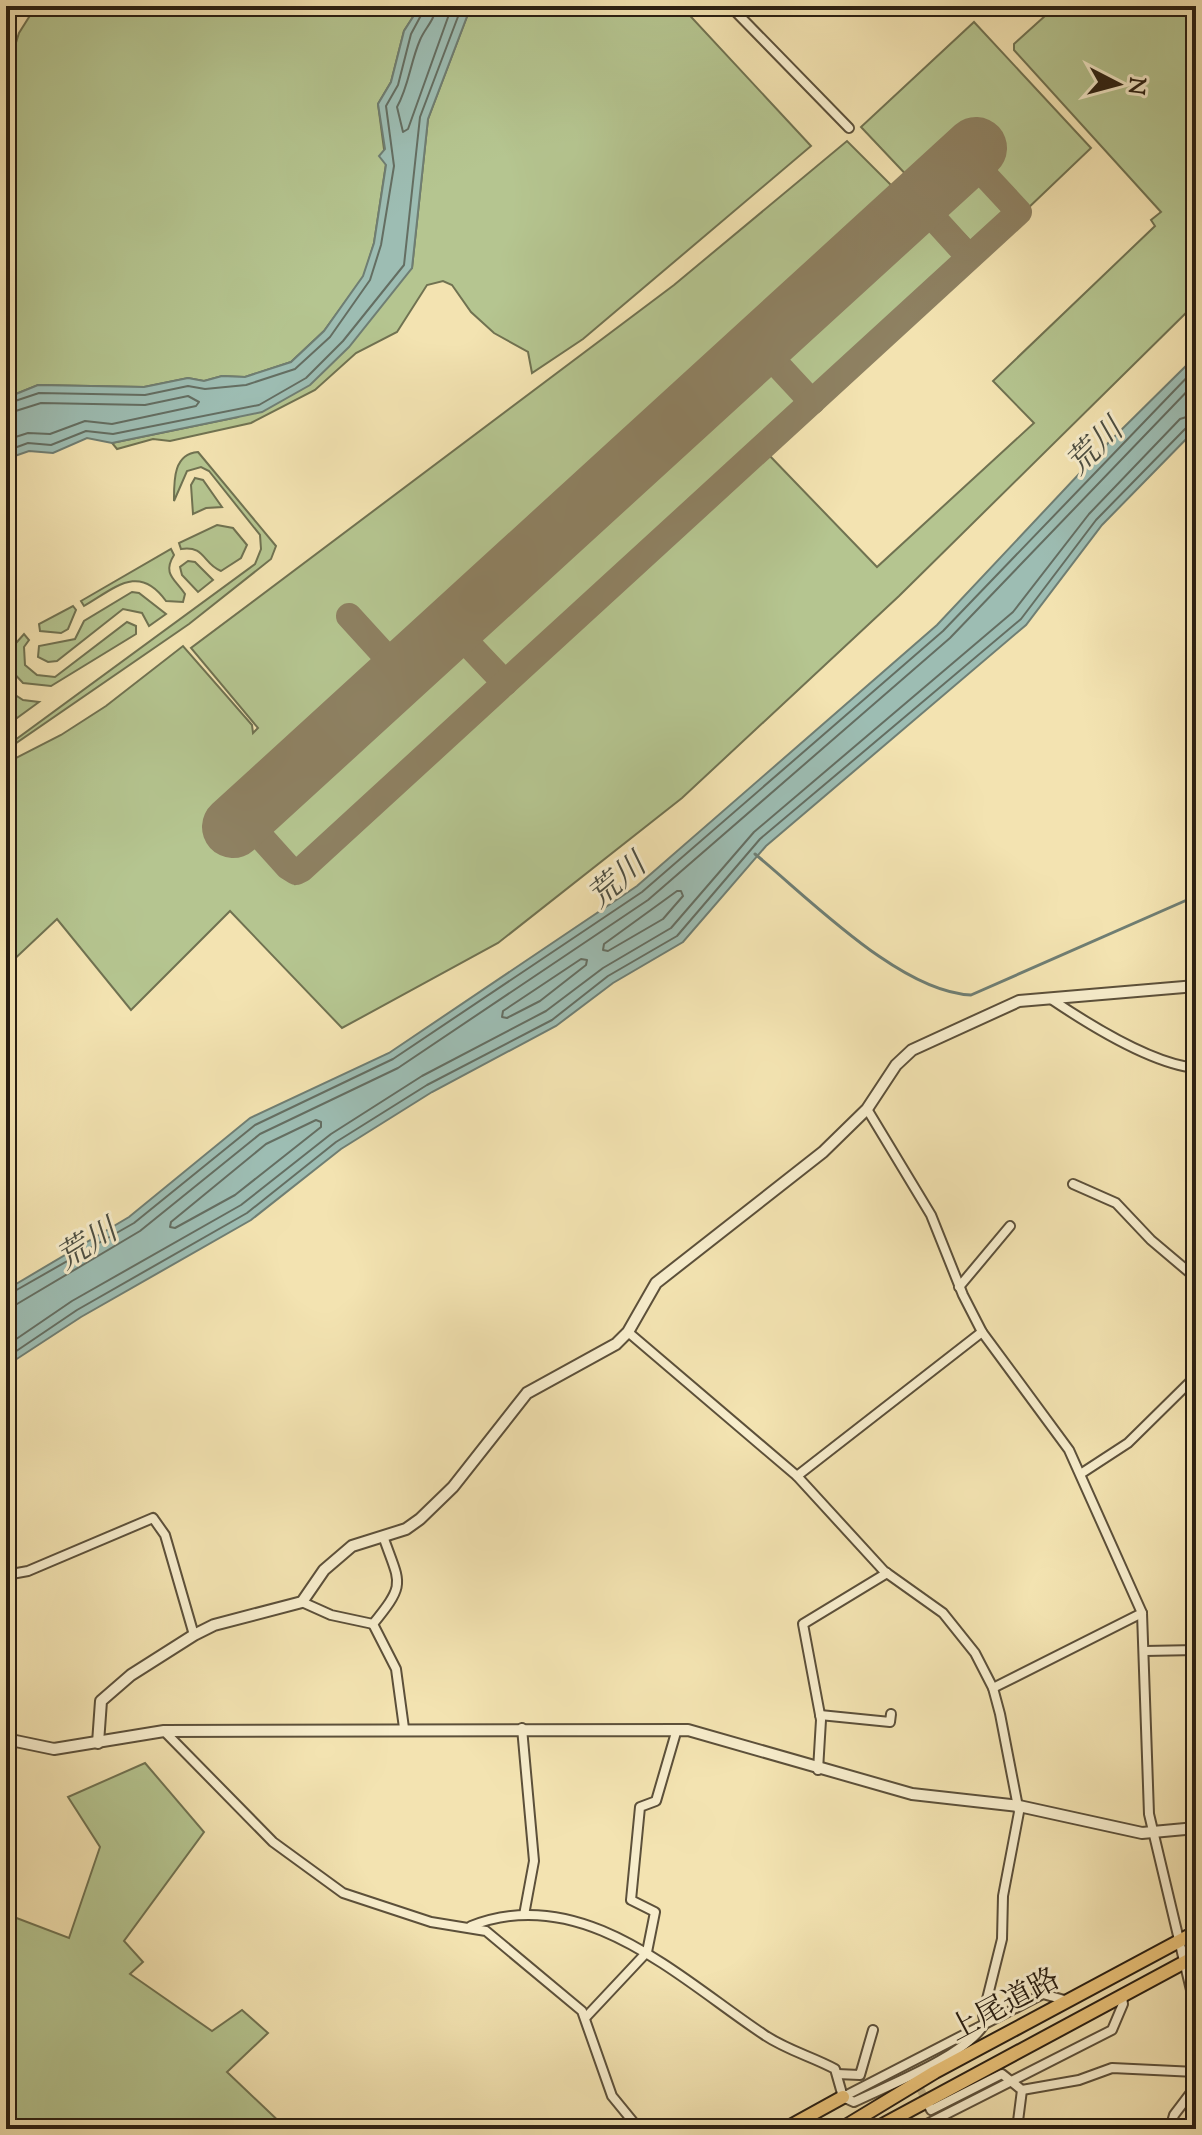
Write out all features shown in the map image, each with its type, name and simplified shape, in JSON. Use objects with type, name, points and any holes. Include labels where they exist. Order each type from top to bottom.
[{"type":"highway","name":"上尾道路","points":[[841,2129],[935,2072],[1196,1932]]},
{"type":"highway","name":"上尾道路","points":[[875,2129],[1191,1958]]},
{"type":"highway","points":[[785,2129],[843,2097]]},
{"type":"street","points":[[730,6],[849,128]]},
{"type":"street","points":[[302,1602],[324,1570],[352,1546],[406,1529],[453,1487],[527,1393],[597,1357],[628,1332],[656,1283],[823,1152],[867,1109],[896,1065],[912,1050],[1019,1001],[1196,986]]},
{"type":"street","points":[[1051,999],[1079,1018],[1168,1062],[1196,1068]]},
{"type":"street","points":[[867,1109],[931,1215],[959,1287],[982,1332],[1048,1418],[1082,1473],[1142,1613],[1152,1834],[1181,1940],[1191,1958],[1196,2011]]},
{"type":"street","points":[[1073,1184],[1116,1203],[1151,1240],[1196,1278]]},
{"type":"street","points":[[959,1287],[1010,1226]]},
{"type":"street","points":[[628,1332],[797,1476],[887,1573],[956,1626],[993,1688],[1011,1758],[1019,1806],[1003,1896],[1002,1939],[983,2015],[985,2023]]},
{"type":"street","points":[[797,1476],[982,1332]]},
{"type":"street","points":[[1082,1473],[1128,1443],[1196,1376]]},
{"type":"street","points":[[6,1575],[28,1571],[153,1518],[165,1535],[194,1635]]},
{"type":"street","points":[[373,1624],[399,1590],[383,1536]]},
{"type":"street","points":[[818,1770],[820,1715],[803,1624],[887,1573]]},
{"type":"street","points":[[98,1743],[101,1701],[105,1694],[214,1625],[302,1602],[331,1615],[373,1624]]},
{"type":"street","points":[[993,1688],[1142,1613]]},
{"type":"street","points":[[373,1624],[396,1669],[404,1728]]},
{"type":"street","points":[[1145,1651],[1196,1650]]},
{"type":"street","points":[[820,1715],[890,1722],[891,1714]]},
{"type":"street","points":[[522,1728],[534,1861],[524,1915]]},
{"type":"street","points":[[6,1739],[44,1749],[164,1731],[677,1729],[912,1794],[1019,1806],[1152,1834],[1196,1828]]},
{"type":"street","points":[[586,2017],[647,1952],[655,1912],[631,1900],[640,1807],[656,1801],[677,1729]]},
{"type":"street","points":[[164,1731],[273,1842],[343,1893],[431,1922],[471,1926],[524,1915],[564,1919],[593,1927],[647,1952],[789,2051],[835,2069],[843,2097]]},
{"type":"street","points":[[471,1926],[493,1937],[586,2017],[612,2096],[639,2129]]},
{"type":"street","points":[[843,2097],[1043,1994],[1068,2001]]},
{"type":"street","points":[[917,2129],[1112,2030],[1123,2004],[1122,1997]]},
{"type":"street","points":[[843,2097],[854,2102],[913,2075],[970,2042],[985,2023]]},
{"type":"street","points":[[837,2074],[860,2075],[873,2030]]},
{"type":"street","points":[[929,2106],[931,2110],[1002,2074],[1022,2090],[1079,2080],[1112,2068],[1196,2072]]},
{"type":"street","points":[[1170,2129],[1174,2115],[1196,2086]]},
{"type":"street","points":[[1017,2129],[1022,2090]]},
{"type":"green space","points":[[36,6],[420,6],[404,31],[391,82],[378,104],[386,164],[374,243],[364,276],[324,331],[291,362],[245,377],[222,376],[204,381],[188,378],[144,387],[38,385],[6,398],[6,75],[19,33]]},
{"type":"green space","points":[[471,6],[681,6],[811,146],[583,339],[532,373],[528,352],[494,333],[471,312],[452,285],[443,281],[427,285],[397,332],[356,353],[315,390],[251,423],[170,441],[153,439],[117,449],[112,443],[238,417],[412,268],[428,119]]},
{"type":"green space","points":[[1056,6],[1196,6],[1196,303],[899,596],[682,798],[498,943],[342,1028],[230,911],[131,1010],[57,919],[6,967],[6,763],[61,735],[106,706],[183,646],[252,725],[253,733],[258,728],[191,648],[674,285],[847,141],[899,193],[220,819],[240,843],[248,834],[295,884],[767,453],[877,567],[1034,423],[993,381],[1155,226],[1151,220],[1161,212],[1014,50],[1014,44]]},
{"type":"green space","points":[[974,22],[1091,148],[1025,211],[984,164],[991,156],[964,131],[913,182],[861,127]]},
{"type":"green space","points":[[973,174],[1009,210],[974,245],[939,208]]},
{"type":"green space","points":[[925,220],[958,257],[811,389],[780,350]]},
{"type":"green space","points":[[764,363],[798,401],[507,672],[470,633]]},
{"type":"green space","points":[[198,452],[276,546],[271,559],[189,624],[6,750],[6,742],[15,740],[255,564],[261,549],[260,535],[209,471],[201,467],[187,471],[174,501],[179,463]]},
{"type":"green space","points":[[195,478],[203,480],[222,507],[206,508],[193,514],[191,485]]},
{"type":"green space","points":[[217,525],[233,528],[247,545],[241,558],[221,571],[199,552],[181,549],[179,543]]},
{"type":"green space","points":[[171,549],[174,555],[170,572],[185,594],[183,602],[166,601],[146,583],[136,581],[116,586],[84,606],[81,601]]},
{"type":"green space","points":[[188,561],[195,562],[213,580],[198,592],[182,575],[180,567]]},
{"type":"green space","points":[[132,592],[139,593],[166,614],[149,626],[142,613],[123,609],[57,661],[48,662],[38,657],[39,646],[75,639],[84,621]]},
{"type":"green space","points":[[73,606],[76,610],[68,629],[61,633],[40,631],[39,624]]},
{"type":"green space","points":[[127,622],[136,626],[136,634],[51,686],[23,683],[8,667],[9,651],[24,634],[29,640],[24,647],[25,665],[37,675],[55,677]]},
{"type":"green space","points":[[458,645],[494,682],[296,863],[261,823]]},
{"type":"green space","points":[[6,689],[23,700],[39,702],[6,726]]},
{"type":"green space","points":[[145,1763],[204,1832],[124,1941],[143,1962],[130,1974],[212,2031],[242,2010],[268,2033],[227,2072],[287,2129],[6,2129],[6,1914],[69,1938],[100,1847],[68,1797]]},
{"type":"water","points":[[420,6],[471,6],[428,119],[412,268],[349,347],[310,385],[262,412],[112,443],[87,438],[53,453],[29,451],[6,459],[6,398],[38,385],[144,387],[188,378],[204,381],[222,376],[245,377],[291,362],[324,331],[363,276],[374,243],[386,165],[379,156],[385,149],[378,104],[391,82],[404,31]]},
{"type":"water","name":"荒川","points":[[1196,356],[1196,429],[1102,525],[1026,625],[766,846],[683,942],[613,983],[556,1026],[432,1092],[341,1149],[251,1220],[81,1317],[6,1366],[6,1290],[129,1217],[250,1118],[389,1053],[637,886],[937,625],[1110,441]]},
{"type":"waterway","points":[[755,854],[829,918],[886,961],[944,990],[971,995],[1196,896]]},
{"type":"taxiway","points":[[243,817],[288,867],[296,872],[302,869],[1019,212],[967,156]]},
{"type":"taxiway","points":[[918,201],[969,257]]},
{"type":"taxiway","points":[[760,346],[812,402]]},
{"type":"taxiway","points":[[349,616],[401,673]]},
{"type":"taxiway","points":[[452,627],[505,683]]},
{"type":"runway","points":[[233,827],[976,148]]},
{"type":"tunnel","points":[[915,2079],[929,2106]]}]
